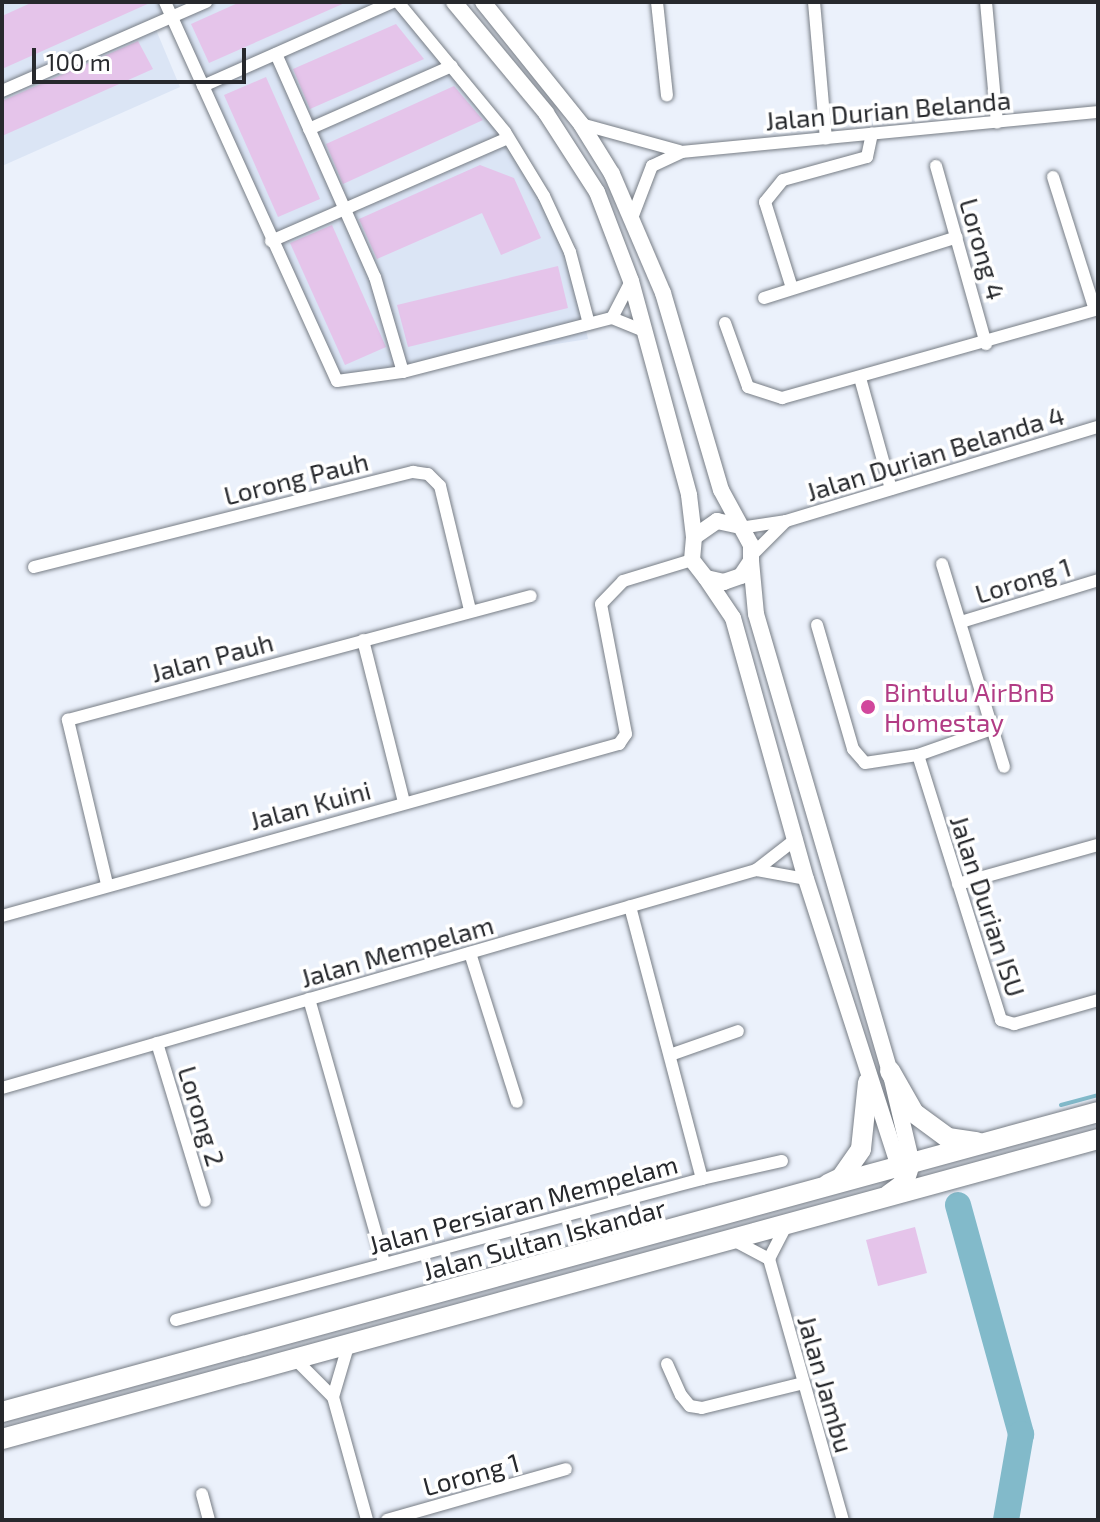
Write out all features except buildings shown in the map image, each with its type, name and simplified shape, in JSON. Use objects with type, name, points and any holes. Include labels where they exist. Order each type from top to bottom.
[{"type":"main road","points":[[890,1071],[914,1113],[948,1138],[985,1144]]},
{"type":"main road","points":[[806,1194],[841,1178],[861,1149],[868,1082]]},
{"type":"main road","name":"Jalan Sultan Iskandar","points":[[2,1412],[806,1194],[905,1171],[985,1144],[1098,1112]]},
{"type":"main road","points":[[2,1439],[728,1237],[1098,1139]]},
{"type":"street","points":[[165,2],[333,379],[340,383],[403,372],[612,318],[645,331]]},
{"type":"street","points":[[2,91],[206,2]]},
{"type":"street","points":[[203,86],[395,2],[452,66],[508,138],[570,252],[589,324]]},
{"type":"street","points":[[454,2],[546,113],[597,192],[631,281],[689,495],[694,537],[692,560],[733,618],[806,879],[868,1082],[905,1171],[939,1182]]},
{"type":"street","points":[[483,2],[581,124],[632,218],[663,293],[738,526],[752,558],[756,614],[890,1071],[905,1171]]},
{"type":"street","points":[[657,2],[667,95]]},
{"type":"street","points":[[814,2],[826,138]]},
{"type":"street","points":[[986,2],[997,122]]},
{"type":"street","points":[[276,54],[383,298],[403,372]]},
{"type":"street","points":[[309,129],[452,66]]},
{"type":"street","name":"Jalan Durian Belanda","points":[[682,152],[1098,112]]},
{"type":"street","points":[[581,124],[682,152]]},
{"type":"street","points":[[791,285],[765,202],[783,180],[867,157],[872,134]]},
{"type":"street","points":[[271,241],[508,138]]},
{"type":"street","points":[[632,218],[652,166],[682,152]]},
{"type":"street","name":"Lorong 4","points":[[936,166],[986,344]]},
{"type":"street","points":[[725,323],[743,379],[764,396],[782,398],[986,344],[1097,310],[1053,177]]},
{"type":"street","points":[[764,298],[791,285],[957,237]]},
{"type":"street","points":[[612,318],[631,281]]},
{"type":"street","points":[[860,378],[891,489]]},
{"type":"street","name":"Jalan Durian Belanda 4","points":[[738,526],[786,521],[1098,427]]},
{"type":"street","name":"Lorong Pauh","points":[[34,567],[413,472],[428,474],[440,486],[470,610]]},
{"type":"street","points":[[694,537],[717,521],[738,526]]},
{"type":"street","points":[[706,578],[733,580],[786,521]]},
{"type":"street","name":"Jalan Kuini","points":[[2,916],[107,884],[619,744],[626,734],[601,604],[623,581],[692,560]]},
{"type":"street","points":[[942,564],[1004,767]]},
{"type":"street","name":"Lorong 1","points":[[961,622],[1098,580]]},
{"type":"street","name":"Jalan Pauh","points":[[107,884],[68,720],[531,596]]},
{"type":"street","points":[[817,625],[859,757],[874,765],[918,755],[992,729]]},
{"type":"street","points":[[363,640],[404,802]]},
{"type":"street","name":"Jalan Durian ISU","points":[[918,755],[1001,1020],[1014,1024],[1098,1000]]},
{"type":"street","points":[[756,870],[796,839]]},
{"type":"street","points":[[958,884],[1098,845]]},
{"type":"street","name":"Jalan Mempelam","points":[[2,1088],[756,870],[806,879]]},
{"type":"street","name":"Jalan Persiaran Mempelam","points":[[176,1320],[702,1179],[630,906]]},
{"type":"street","points":[[470,953],[517,1102]]},
{"type":"street","points":[[309,999],[384,1263]]},
{"type":"street","points":[[670,1055],[738,1031]]},
{"type":"street","name":"Lorong 2","points":[[157,1043],[205,1201]]},
{"type":"street","points":[[702,1179],[782,1161]]},
{"type":"street","points":[[881,1197],[905,1171]]},
{"type":"street","points":[[728,1237],[769,1259],[788,1222]]},
{"type":"street","name":"Jalan Jambu","points":[[769,1259],[800,1384],[843,1520]]},
{"type":"street","points":[[333,1397],[349,1343]]},
{"type":"street","points":[[294,1358],[333,1397],[367,1520]]},
{"type":"street","points":[[667,1364],[681,1395],[690,1406],[702,1408],[800,1384]]},
{"type":"street","name":"Lorong 1","points":[[387,1520],[566,1469]]},
{"type":"street","points":[[202,1494],[209,1520]]},
{"type":"shaded area","points":[[2,2],[397,2],[505,132],[570,252],[588,339],[333,379],[172,17],[154,25],[180,87],[2,166]]},
{"type":"waterway","points":[[1061,1105],[1098,1095]]},
{"type":"waterway","points":[[958,1205],[1021,1434],[1006,1520]]},
{"type":"place","name":"Bintulu AirBnB Homestay","points":[[868,707]]}]
